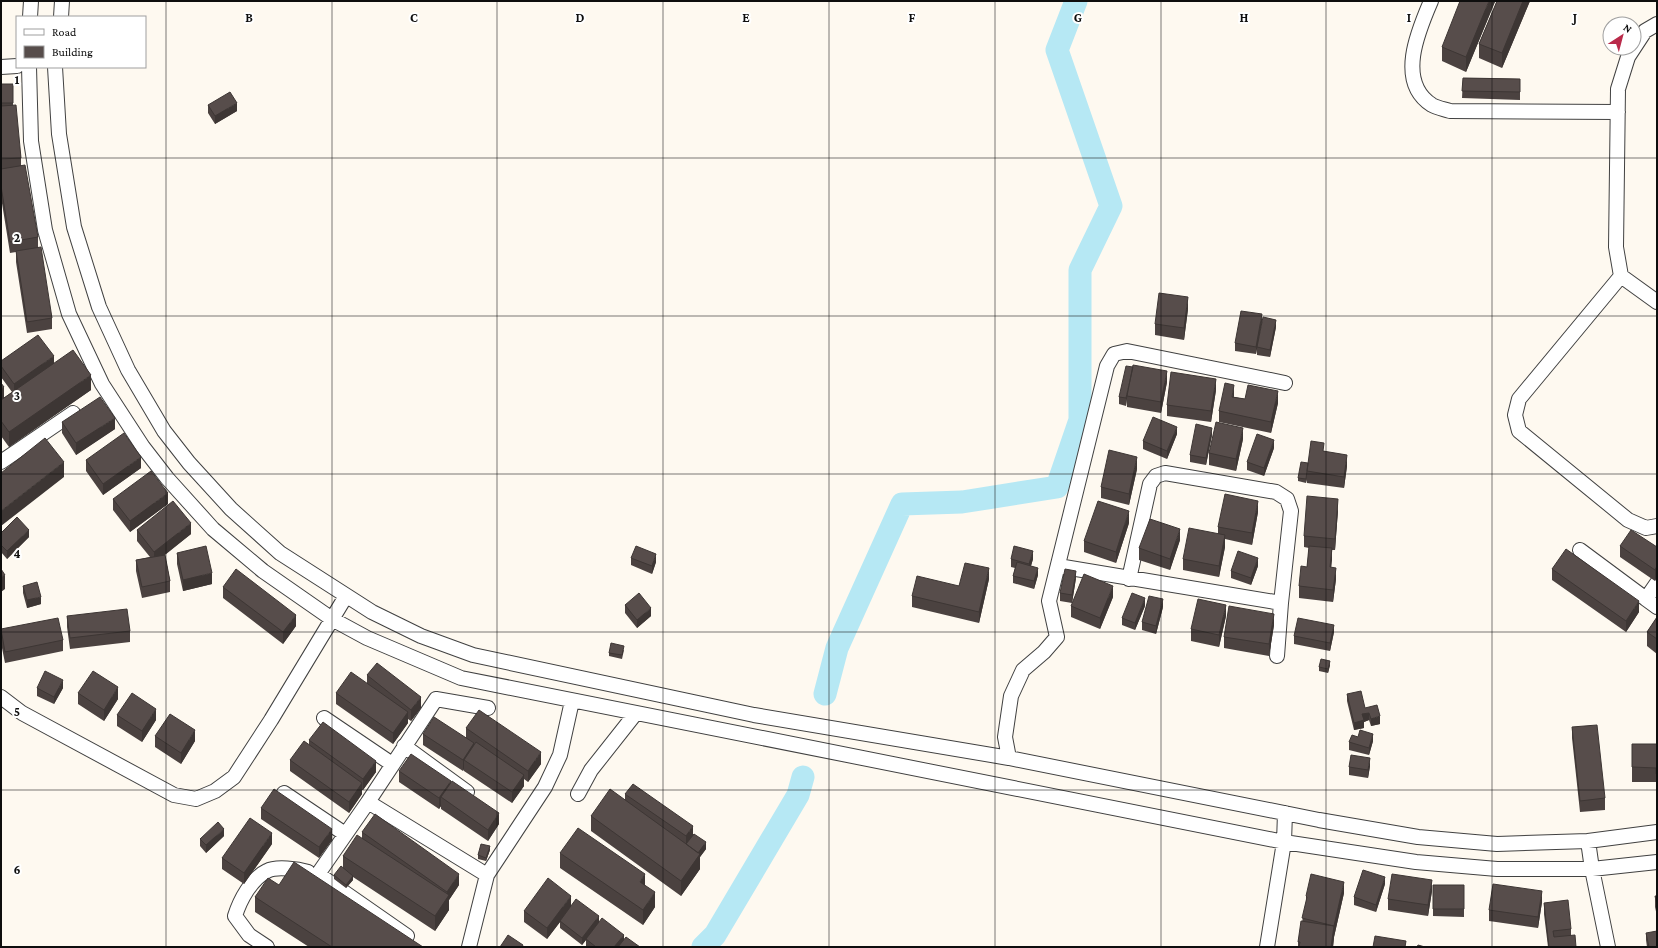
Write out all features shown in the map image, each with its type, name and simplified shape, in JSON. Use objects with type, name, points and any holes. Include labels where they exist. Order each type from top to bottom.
[{"type":"street","points":[[30,16],[31,1]]},
{"type":"street","points":[[61,16],[62,1]]},
{"type":"street","points":[[1431,1],[1421,23],[1414,47],[1413,69],[1415,83],[1422,97],[1433,106],[1450,110],[1618,112]]},
{"type":"street","points":[[1657,24],[1645,31],[1628,57],[1618,89],[1616,247],[1621,276],[1657,302]]},
{"type":"street","points":[[1,67],[16,66]]},
{"type":"street","points":[[29,68],[32,141],[45,230],[70,314],[102,384],[143,447],[212,529],[263,571],[332,619],[367,638],[461,678],[1284,842],[1416,862],[1496,869],[1592,869],[1657,862]]},
{"type":"street","points":[[55,68],[59,134],[74,226],[99,307],[128,370],[164,431],[189,463],[231,509],[280,553],[372,612],[421,636],[473,655],[754,715],[1008,758],[1286,813],[1418,837],[1497,844],[1588,842],[1657,832]]},
{"type":"street","points":[[1621,276],[1520,399],[1514,415],[1519,431],[1628,520],[1646,528],[1657,526]]},
{"type":"street","points":[[1008,758],[1005,737],[1011,696],[1023,670],[1044,652],[1057,637],[1049,601],[1107,366],[1114,354],[1127,351],[1285,383]]},
{"type":"street","points":[[1,462],[74,413]]},
{"type":"street","points":[[1129,578],[1150,484],[1156,476],[1165,473],[1276,492],[1287,498],[1291,511],[1277,656]]},
{"type":"street","points":[[1580,550],[1652,603],[1657,583]]},
{"type":"street","points":[[1058,566],[1281,603]]},
{"type":"street","points":[[1,697],[22,713],[174,795],[196,799],[215,791],[234,777],[272,720],[346,596]]},
{"type":"street","points":[[318,874],[368,802],[436,699],[488,708]]},
{"type":"street","points":[[469,947],[487,875],[545,787],[560,755],[572,701]]},
{"type":"street","points":[[578,794],[591,770],[636,713]]},
{"type":"street","points":[[324,718],[392,764]]},
{"type":"street","points":[[404,746],[480,801]]},
{"type":"street","points":[[284,793],[345,834]]},
{"type":"street","points":[[368,802],[487,875]]},
{"type":"street","points":[[1267,947],[1284,842],[1286,813]]},
{"type":"street","points":[[1588,842],[1608,947]]},
{"type":"street","points":[[267,947],[249,935],[236,916],[239,902],[251,884],[268,870],[294,868],[318,874],[407,936]]},
{"type":"building","points":[[1460,1],[1489,1],[1466,57],[1442,47]]},
{"type":"building","points":[[1497,1],[1523,1],[1502,53],[1479,44]]},
{"type":"building","points":[[1463,78],[1520,79],[1520,92],[1462,91]]},
{"type":"building","points":[[1,84],[13,84],[13,103],[1,103]]},
{"type":"building","points":[[230,92],[237,103],[215,116],[208,105]]},
{"type":"building","points":[[16,105],[21,158],[1,159],[1,106]]},
{"type":"building","points":[[25,165],[38,237],[10,242],[1,186],[1,169]]},
{"type":"building","points":[[41,247],[52,318],[27,322],[16,251]]},
{"type":"building","points":[[1159,293],[1188,297],[1184,328],[1155,324]]},
{"type":"building","points":[[1241,311],[1262,314],[1256,347],[1235,343]]},
{"type":"building","points":[[1263,317],[1276,320],[1270,350],[1257,347]]},
{"type":"building","points":[[38,335],[54,356],[14,384],[1,366],[1,361]]},
{"type":"building","points":[[73,350],[91,375],[9,432],[1,421],[1,400]]},
{"type":"building","points":[[1133,365],[1167,371],[1161,402],[1127,396]]},
{"type":"building","points":[[1126,366],[1133,367],[1126,398],[1119,397]]},
{"type":"building","points":[[1171,372],[1216,379],[1211,411],[1167,405]]},
{"type":"building","points":[[1225,383],[1234,385],[1232,397],[1245,399],[1248,385],[1278,391],[1271,422],[1219,411]]},
{"type":"building","points":[[100,397],[115,418],[76,443],[62,422]]},
{"type":"building","points":[[1153,417],[1177,427],[1167,451],[1143,441]]},
{"type":"building","points":[[1216,422],[1243,428],[1236,459],[1209,453]]},
{"type":"building","points":[[1196,424],[1212,428],[1206,458],[1190,455]]},
{"type":"building","points":[[124,433],[141,457],[103,484],[86,460]]},
{"type":"building","points":[[1257,434],[1274,440],[1264,468],[1247,462]]},
{"type":"building","points":[[45,438],[64,462],[1,511],[1,473]]},
{"type":"building","points":[[1311,441],[1324,443],[1323,451],[1347,455],[1344,477],[1307,471]]},
{"type":"building","points":[[1109,450],[1137,457],[1129,494],[1101,487]]},
{"type":"building","points":[[1301,462],[1308,463],[1306,479],[1298,478]]},
{"type":"building","points":[[151,471],[168,493],[130,521],[113,499]]},
{"type":"building","points":[[1225,494],[1258,501],[1252,533],[1218,527]]},
{"type":"building","points":[[1307,496],[1338,499],[1335,539],[1304,536]]},
{"type":"building","points":[[173,501],[191,523],[154,552],[137,530]]},
{"type":"building","points":[[1098,501],[1129,511],[1116,552],[1084,541]]},
{"type":"building","points":[[17,517],[29,530],[7,551],[1,545],[1,533]]},
{"type":"building","points":[[1150,519],[1180,529],[1170,559],[1139,548]]},
{"type":"building","points":[[1189,528],[1225,535],[1219,566],[1183,559]]},
{"type":"building","points":[[1631,530],[1657,547],[1657,566],[1655,570],[1620,546]]},
{"type":"building","points":[[206,546],[212,573],[183,580],[177,553]]},
{"type":"building","points":[[636,546],[656,554],[652,566],[631,558]]},
{"type":"building","points":[[1014,546],[1033,551],[1029,564],[1011,559]]},
{"type":"building","points":[[1309,546],[1332,548],[1330,567],[1336,568],[1333,590],[1299,586],[1301,566],[1307,567]]},
{"type":"building","points":[[1566,549],[1639,601],[1626,621],[1552,569]]},
{"type":"building","points":[[1238,551],[1258,558],[1251,578],[1231,571]]},
{"type":"building","points":[[165,555],[170,581],[142,587],[136,560]]},
{"type":"building","points":[[1017,562],[1038,568],[1034,581],[1013,576]]},
{"type":"building","points":[[965,563],[989,568],[979,612],[912,596],[917,576],[959,586]]},
{"type":"building","points":[[1,569],[5,575],[1,577]]},
{"type":"building","points":[[236,569],[296,615],[283,632],[223,587]]},
{"type":"building","points":[[1065,569],[1076,571],[1072,595],[1060,593]]},
{"type":"building","points":[[1084,574],[1113,586],[1100,618],[1071,606]]},
{"type":"building","points":[[37,582],[41,597],[27,600],[23,586]]},
{"type":"building","points":[[639,593],[651,608],[637,620],[625,605]]},
{"type":"building","points":[[1132,593],[1145,598],[1135,623],[1122,618]]},
{"type":"building","points":[[1149,596],[1163,599],[1156,626],[1142,622]]},
{"type":"building","points":[[1198,599],[1226,605],[1219,635],[1191,629]]},
{"type":"building","points":[[1229,606],[1274,614],[1269,644],[1224,637]]},
{"type":"building","points":[[127,609],[130,631],[70,638],[67,616]]},
{"type":"building","points":[[1657,617],[1657,639],[1647,632]]},
{"type":"building","points":[[58,618],[63,640],[5,652],[1,629]]},
{"type":"building","points":[[1298,618],[1334,625],[1330,643],[1294,636]]},
{"type":"building","points":[[611,643],[624,646],[622,655],[609,653]]},
{"type":"building","points":[[1321,659],[1330,661],[1328,669],[1319,667]]},
{"type":"building","points":[[377,663],[421,697],[411,710],[367,675]]},
{"type":"building","points":[[45,671],[63,680],[54,697],[37,688]]},
{"type":"building","points":[[93,671],[118,687],[104,710],[78,693]]},
{"type":"building","points":[[351,672],[408,712],[393,733],[336,693]]},
{"type":"building","points":[[1361,691],[1365,708],[1377,705],[1380,716],[1371,719],[1369,713],[1362,714],[1364,720],[1354,723],[1347,694]]},
{"type":"building","points":[[132,693],[156,709],[142,731],[117,715]]},
{"type":"building","points":[[479,710],[541,752],[528,771],[466,728]]},
{"type":"building","points":[[170,714],[195,730],[181,753],[155,736]]},
{"type":"building","points":[[434,717],[474,743],[463,760],[423,734]]},
{"type":"building","points":[[323,722],[376,761],[363,779],[309,740]]},
{"type":"building","points":[[1597,725],[1605,798],[1580,801],[1572,727]]},
{"type":"building","points":[[1360,730],[1373,734],[1369,748],[1349,742],[1352,735],[1358,737]]},
{"type":"building","points":[[304,741],[362,783],[349,802],[290,760]]},
{"type":"building","points":[[476,742],[524,775],[512,792],[464,760]]},
{"type":"building","points":[[1632,744],[1657,744],[1657,774],[1656,768],[1632,767]]},
{"type":"building","points":[[411,754],[451,781],[439,798],[399,771]]},
{"type":"building","points":[[1351,755],[1370,758],[1368,770],[1349,767]]},
{"type":"building","points":[[452,781],[499,813],[488,830],[441,797]]},
{"type":"building","points":[[633,784],[693,826],[686,836],[625,794]]},
{"type":"building","points":[[274,789],[332,829],[319,847],[261,808]]},
{"type":"building","points":[[610,789],[700,854],[681,881],[591,816]]},
{"type":"building","points":[[375,814],[459,874],[447,892],[362,832]]},
{"type":"building","points":[[250,818],[272,833],[244,873],[222,858]]},
{"type":"building","points":[[218,822],[224,829],[206,845],[200,839]]},
{"type":"building","points":[[578,828],[645,874],[640,882],[655,892],[643,910],[560,853]]},
{"type":"building","points":[[694,834],[706,842],[698,853],[686,844]]},
{"type":"building","points":[[357,835],[449,895],[435,916],[343,856]]},
{"type":"building","points":[[481,844],[490,846],[486,858],[478,855]]},
{"type":"building","points":[[294,862],[423,947],[332,947],[255,897],[268,878],[279,885]]},
{"type":"building","points":[[341,866],[353,876],[346,885],[334,875]]},
{"type":"building","points":[[1363,870],[1385,877],[1376,905],[1354,897]]},
{"type":"building","points":[[1311,874],[1344,882],[1334,926],[1302,918]]},
{"type":"building","points":[[1392,874],[1432,880],[1428,905],[1388,899]]},
{"type":"building","points":[[548,878],[571,896],[547,928],[524,911]]},
{"type":"building","points":[[1493,884],[1542,891],[1538,917],[1489,910]]},
{"type":"building","points":[[1433,885],[1464,885],[1464,909],[1433,909]]},
{"type":"building","points":[[576,899],[599,916],[582,938],[560,921]]},
{"type":"building","points":[[1568,900],[1571,929],[1553,931],[1554,937],[1575,935],[1576,947],[1549,947],[1544,903]]},
{"type":"building","points":[[602,918],[624,935],[614,947],[596,947],[586,939]]},
{"type":"building","points":[[1301,921],[1334,926],[1331,947],[1299,947],[1300,942],[1298,942]]},
{"type":"building","points":[[1657,931],[1657,947],[1649,947],[1646,933]]},
{"type":"building","points":[[508,935],[523,945],[522,947],[500,947]]},
{"type":"building","points":[[1375,936],[1406,941],[1405,947],[1373,947]]},
{"type":"building","points":[[626,937],[640,947],[618,947]]},
{"type":"waterway","points":[[825,694],[837,648],[902,504],[962,502],[1057,487],[1080,420],[1080,270],[1111,206],[1057,50],[1076,1]]},
{"type":"waterway","points":[[703,947],[715,935],[798,795],[803,777]]}]
